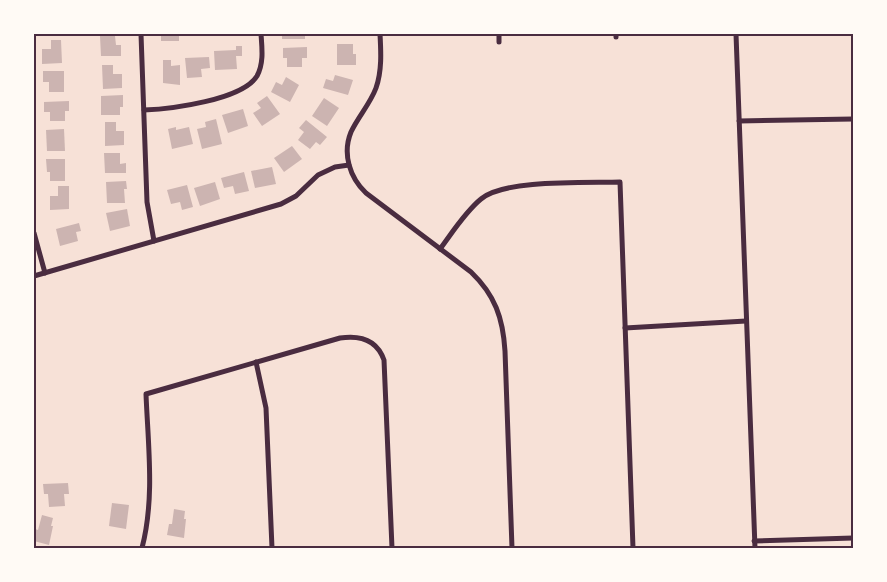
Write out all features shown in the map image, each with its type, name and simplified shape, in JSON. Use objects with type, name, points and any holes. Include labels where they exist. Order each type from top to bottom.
[{"type":"street","points":[[141,34],[147,202],[154,241]]},
{"type":"street","points":[[144,110],[171,109],[186,106],[245,88],[254,80],[260,67],[262,58],[261,34]]},
{"type":"street","points":[[380,34],[381,62],[379,79],[372,97],[351,132],[348,150],[349,165],[354,180],[366,193],[471,272],[482,284],[498,310],[502,323],[505,351],[512,548]]},
{"type":"street","points":[[499,34],[499,42]]},
{"type":"street","points":[[736,34],[755,548]]},
{"type":"street","points":[[739,122],[853,119]]},
{"type":"street","points":[[34,276],[282,204],[296,196],[318,175],[336,167],[349,165]]},
{"type":"street","points":[[440,249],[472,207],[482,197],[492,192],[514,186],[620,182],[633,548]]},
{"type":"street","points":[[34,233],[45,273]]},
{"type":"street","points":[[625,328],[746,321]]},
{"type":"street","points":[[142,548],[147,528],[150,501],[146,394],[348,337],[365,339],[375,345],[382,354],[386,368],[392,548]]},
{"type":"street","points":[[256,362],[266,408],[272,548]]},
{"type":"street","points":[[754,541],[853,538]]},
{"type":"building","points":[[161,34],[179,34],[179,41],[161,41]]},
{"type":"building","points":[[282,34],[305,34],[305,39],[282,39]]},
{"type":"building","points":[[340,34],[358,34],[358,36],[340,36]]},
{"type":"building","points":[[100,36],[115,36],[116,45],[121,45],[121,56],[101,56]]},
{"type":"building","points":[[51,40],[61,40],[62,63],[42,64],[42,49],[51,49]]},
{"type":"building","points":[[337,44],[353,44],[353,54],[356,54],[356,65],[337,65]]},
{"type":"building","points":[[236,46],[242,46],[242,56],[236,56],[237,69],[215,70],[214,51],[236,50]]},
{"type":"building","points":[[307,47],[307,58],[302,58],[302,67],[287,67],[287,58],[283,58],[283,48]]},
{"type":"building","points":[[209,57],[210,68],[201,69],[202,77],[187,78],[185,58]]},
{"type":"building","points":[[163,60],[171,60],[171,66],[180,65],[180,85],[163,83]]},
{"type":"building","points":[[102,65],[113,65],[113,74],[122,74],[122,88],[103,89]]},
{"type":"building","points":[[43,71],[64,71],[64,92],[49,92],[49,82],[43,82]]},
{"type":"building","points":[[335,75],[353,80],[348,95],[323,88],[326,79],[333,81]]},
{"type":"building","points":[[286,77],[299,85],[290,102],[271,92],[276,82],[282,85]]},
{"type":"building","points":[[123,95],[123,107],[120,107],[120,115],[101,115],[101,96]]},
{"type":"building","points":[[267,96],[280,114],[262,126],[253,113],[261,108],[257,103]]},
{"type":"building","points":[[324,98],[339,108],[327,126],[312,116]]},
{"type":"building","points":[[69,101],[69,111],[65,111],[65,121],[50,121],[50,112],[44,112],[44,102]]},
{"type":"building","points":[[243,109],[248,126],[228,133],[222,115]]},
{"type":"building","points":[[216,119],[222,144],[202,149],[197,129],[206,127],[205,122]]},
{"type":"building","points":[[306,120],[327,137],[320,145],[316,142],[310,149],[298,140],[304,132],[299,128]]},
{"type":"building","points":[[105,122],[116,122],[116,131],[124,131],[124,145],[105,146]]},
{"type":"building","points":[[176,127],[176,130],[189,127],[193,144],[172,149],[168,129]]},
{"type":"building","points":[[64,129],[65,151],[47,151],[46,130]]},
{"type":"building","points":[[292,146],[302,159],[284,172],[274,158]]},
{"type":"building","points":[[104,153],[120,153],[120,164],[126,163],[126,173],[105,173]]},
{"type":"building","points":[[46,159],[65,159],[65,181],[50,181],[50,172],[47,172]]},
{"type":"building","points":[[272,167],[276,184],[255,188],[251,171]]},
{"type":"building","points":[[244,172],[249,191],[235,194],[233,186],[224,188],[221,178]]},
{"type":"building","points":[[126,181],[127,189],[124,189],[125,203],[107,203],[106,182]]},
{"type":"building","points":[[215,182],[220,199],[200,206],[194,188]]},
{"type":"building","points":[[187,185],[193,207],[182,210],[180,202],[171,204],[167,190]]},
{"type":"building","points":[[58,186],[69,186],[69,209],[50,210],[50,196],[58,196]]},
{"type":"building","points":[[127,209],[130,226],[110,231],[106,213]]},
{"type":"building","points":[[79,223],[81,231],[76,232],[78,241],[60,246],[56,229]]},
{"type":"building","points":[[68,483],[69,494],[64,494],[65,506],[49,507],[48,494],[44,494],[43,484]]},
{"type":"building","points":[[112,503],[129,505],[126,529],[109,526]]},
{"type":"building","points":[[174,509],[185,511],[184,538],[167,535],[169,524],[172,524]]},
{"type":"building","points":[[42,515],[53,518],[49,545],[34,541],[35,529],[38,530]]}]
